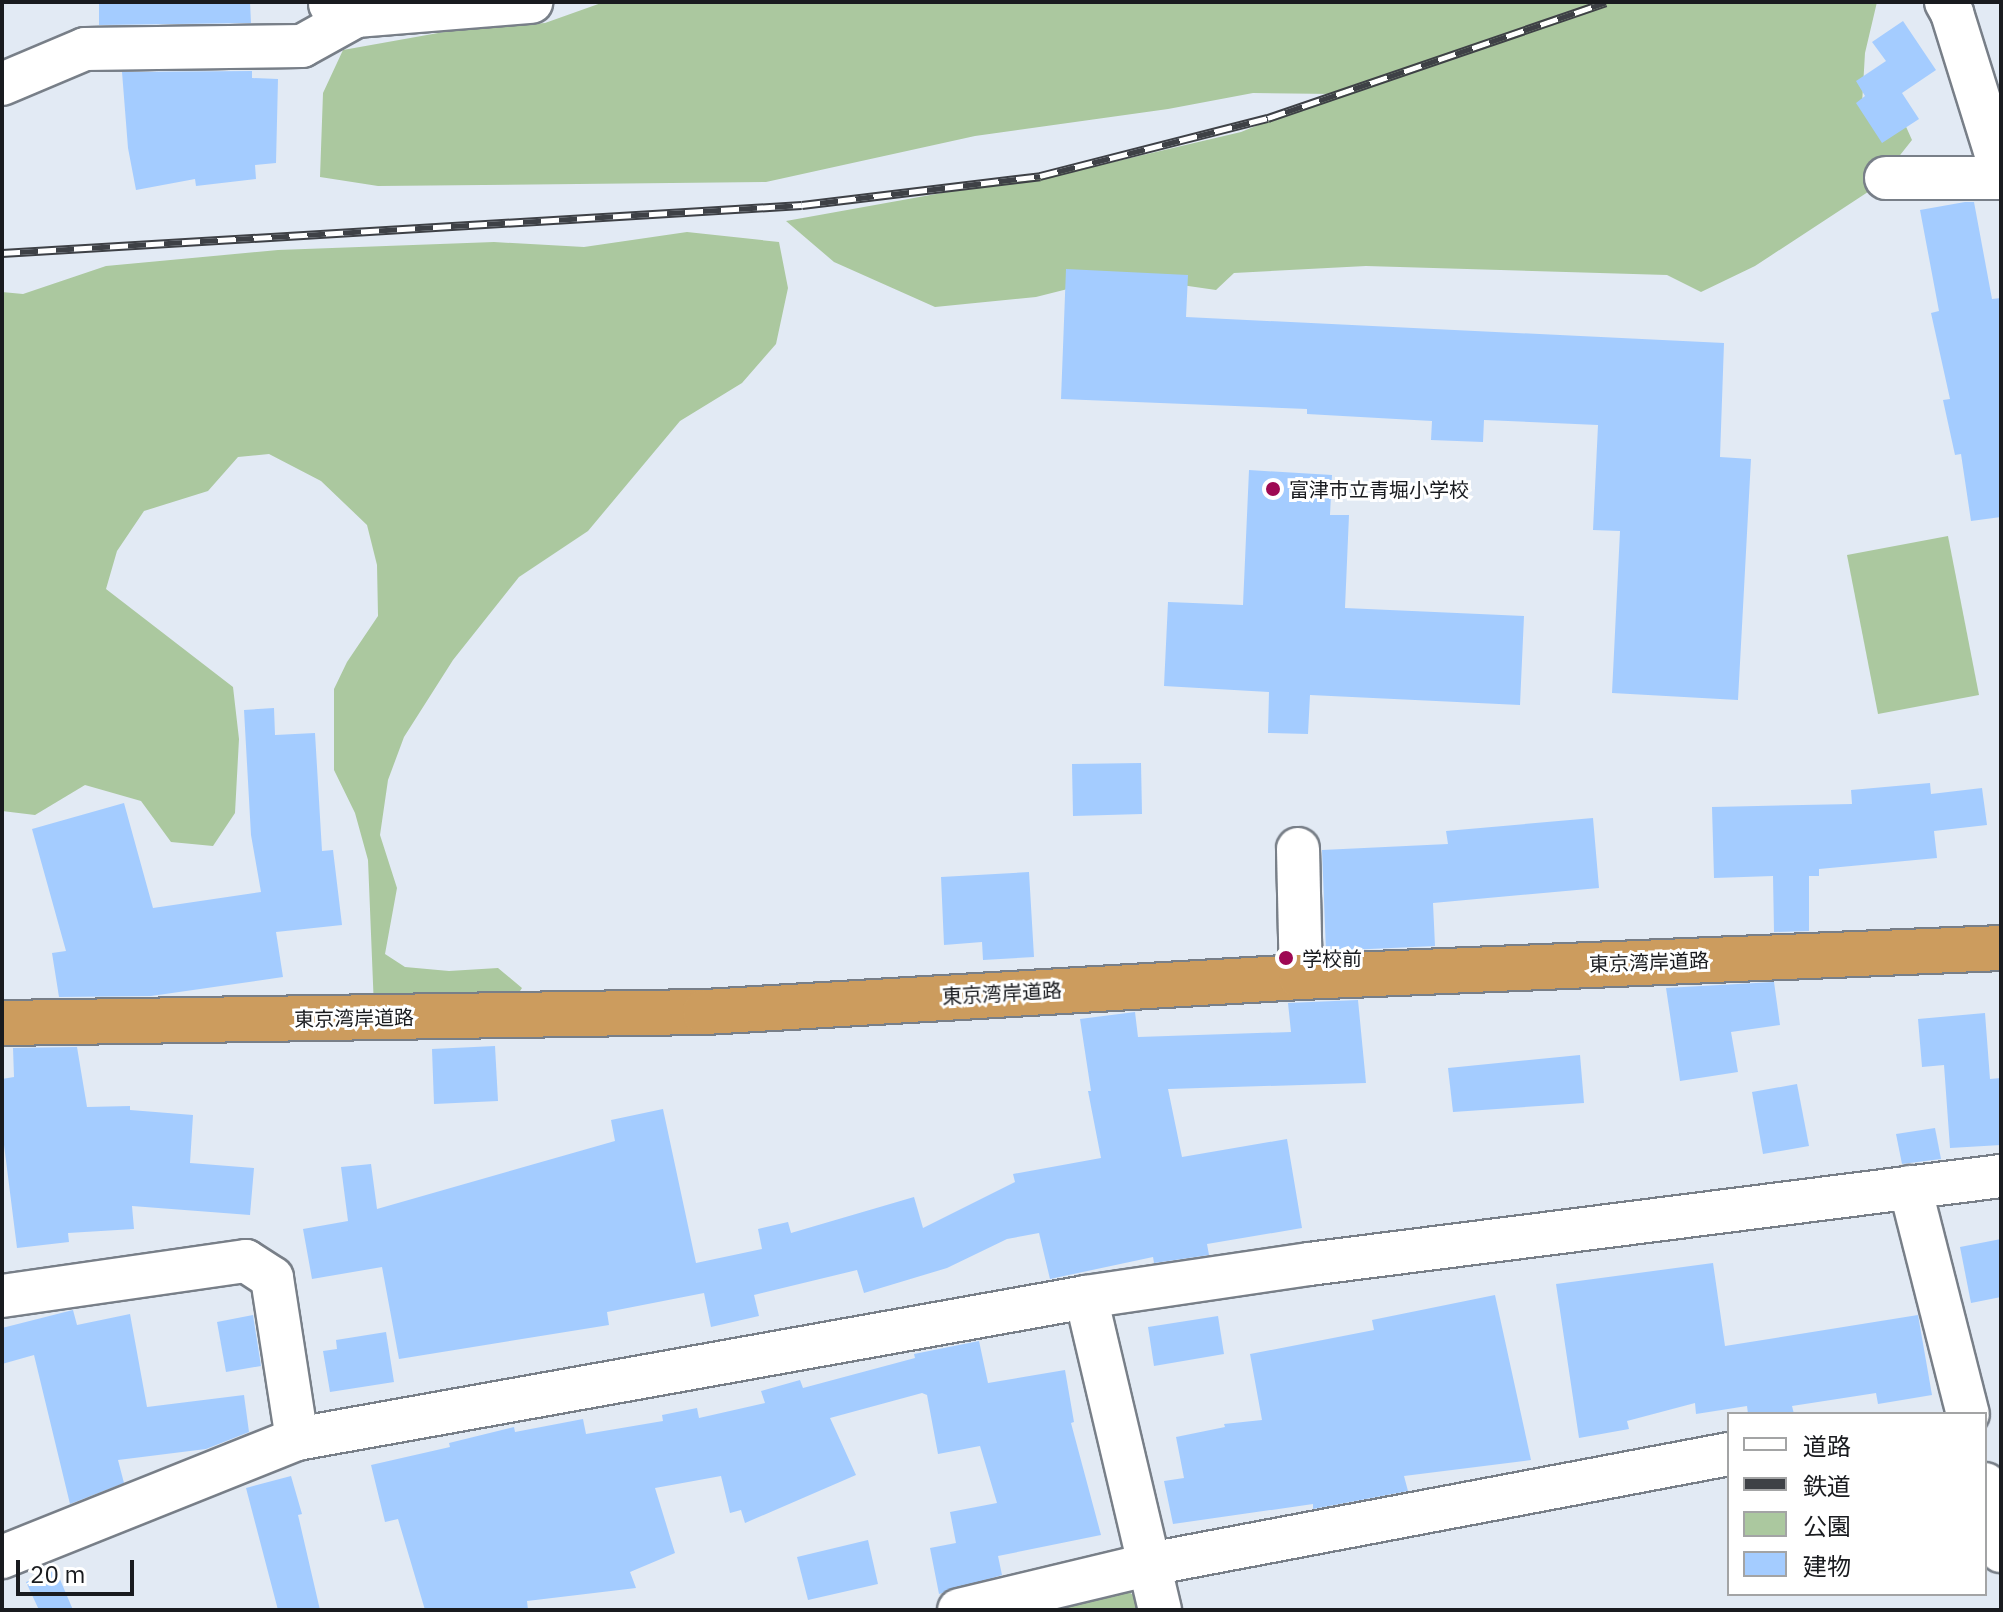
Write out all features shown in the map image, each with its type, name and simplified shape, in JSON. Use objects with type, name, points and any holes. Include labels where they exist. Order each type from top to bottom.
[{"type":"highway","name":"東京湾岸道路","points":[[2,1023],[705,1012],[1301,977],[2001,948]]},
{"type":"street","points":[[2,84],[85,49],[302,46],[340,9],[531,2]]},
{"type":"street","points":[[1956,6],[2001,170]]},
{"type":"street","points":[[1886,178],[2001,178]]},
{"type":"street","points":[[1298,849],[1301,977]]},
{"type":"street","points":[[2,1557],[297,1439],[1086,1297],[1309,1264],[2001,1176]]},
{"type":"street","points":[[1910,1187],[1970,1410]]},
{"type":"street","points":[[2,1296],[246,1261],[272,1278],[297,1439]]},
{"type":"street","points":[[1086,1297],[1160,1610]]},
{"type":"street","points":[[959,1610],[1150,1564],[1727,1454]]},
{"type":"street","points":[[1987,1492],[2001,1551]]},
{"type":"green space","points":[[604,2],[1877,2],[1865,53],[1862,104],[1903,120],[1912,140],[1874,188],[1755,266],[1701,292],[1667,275],[1366,266],[1234,273],[1216,290],[1119,276],[1036,297],[935,307],[834,262],[786,221],[1109,163],[1241,132],[1335,94],[1253,93],[1168,109],[975,136],[766,182],[378,186],[320,177],[323,93],[343,50],[455,30],[545,23]]},
{"type":"green space","points":[[687,232],[779,242],[788,288],[776,344],[742,383],[680,421],[588,531],[519,577],[453,660],[404,737],[388,780],[380,835],[397,888],[385,954],[405,967],[449,971],[498,968],[522,988],[508,1009],[374,1008],[368,860],[355,813],[334,770],[334,689],[347,662],[378,616],[377,565],[367,525],[321,481],[269,454],[238,457],[208,491],[144,511],[117,551],[106,589],[233,687],[239,739],[235,813],[213,846],[171,842],[141,801],[85,785],[35,815],[2,811],[2,292],[23,294],[106,266],[278,250],[494,242],[584,247]]},
{"type":"green space","points":[[1948,536],[1979,695],[1878,714],[1847,555]]},
{"type":"green space","points":[[1126,1589],[1144,1605],[1145,1610],[1041,1610]]},
{"type":"building","points":[[99,2],[250,2],[251,23],[99,25]]},
{"type":"building","points":[[1903,21],[1936,70],[1902,93],[1919,119],[1882,143],[1856,103],[1865,96],[1856,81],[1886,61],[1872,42]]},
{"type":"building","points":[[252,71],[252,78],[278,79],[276,163],[255,165],[256,179],[196,186],[195,179],[136,190],[128,148],[122,72]]},
{"type":"building","points":[[1974,202],[1992,299],[2001,298],[2001,517],[1971,521],[1961,454],[1955,455],[1943,400],[1950,399],[1931,313],[1939,311],[1920,210]]},
{"type":"building","points":[[1066,269],[1188,275],[1186,317],[1724,343],[1720,457],[1751,459],[1738,700],[1612,693],[1620,531],[1593,530],[1598,425],[1484,420],[1483,442],[1431,440],[1432,421],[1307,414],[1307,409],[1061,399]]},
{"type":"building","points":[[1249,470],[1332,475],[1330,515],[1349,515],[1345,608],[1524,616],[1520,705],[1310,695],[1308,734],[1268,733],[1269,692],[1164,686],[1168,602],[1243,605]]},
{"type":"building","points":[[274,708],[275,735],[315,733],[322,851],[333,850],[342,925],[276,932],[283,977],[151,996],[59,997],[52,953],[66,951],[32,829],[124,803],[153,908],[261,892],[251,835],[244,710]]},
{"type":"building","points":[[1141,763],[1142,814],[1073,816],[1072,764]]},
{"type":"building","points":[[1930,783],[1931,794],[1982,788],[1987,825],[1934,831],[1937,858],[1819,869],[1819,876],[1809,876],[1809,931],[1774,932],[1773,876],[1714,878],[1712,807],[1852,804],[1851,790]]},
{"type":"building","points":[[1593,818],[1599,888],[1433,903],[1435,946],[1326,951],[1322,850],[1448,844],[1446,831]]},
{"type":"building","points":[[1029,872],[1034,957],[983,960],[982,942],[944,945],[941,877]]},
{"type":"building","points":[[1774,982],[1780,1025],[1731,1032],[1738,1072],[1680,1081],[1666,988]]},
{"type":"building","points":[[1358,1000],[1366,1083],[1168,1089],[1182,1157],[1287,1139],[1302,1228],[1207,1244],[1209,1255],[1154,1263],[1153,1257],[1050,1279],[1039,1233],[1007,1239],[947,1268],[864,1293],[857,1270],[754,1295],[759,1316],[711,1327],[704,1293],[607,1312],[609,1325],[399,1359],[382,1267],[312,1279],[303,1229],[348,1221],[341,1167],[371,1164],[377,1209],[615,1141],[611,1120],[663,1109],[696,1263],[762,1249],[758,1229],[788,1222],[791,1233],[914,1197],[923,1228],[1015,1182],[1013,1174],[1101,1158],[1088,1091],[1091,1091],[1080,1019],[1135,1012],[1138,1037],[1291,1032],[1288,1003]]},
{"type":"building","points":[[1985,1013],[1990,1079],[2001,1078],[2001,1145],[1950,1148],[1944,1065],[1922,1067],[1918,1019]]},
{"type":"building","points":[[495,1046],[498,1101],[434,1104],[432,1049]]},
{"type":"building","points":[[77,1047],[87,1107],[130,1106],[130,1110],[193,1115],[190,1163],[254,1168],[250,1215],[132,1206],[134,1229],[68,1233],[69,1242],[17,1248],[2,1129],[2,1079],[14,1077],[13,1048]]},
{"type":"building","points":[[1580,1055],[1584,1103],[1453,1112],[1448,1068]]},
{"type":"building","points":[[1797,1084],[1809,1146],[1763,1154],[1752,1092]]},
{"type":"building","points":[[1935,1128],[1941,1159],[1902,1164],[1896,1134]]},
{"type":"building","points":[[2001,1239],[2001,1297],[1971,1303],[1960,1247]]},
{"type":"building","points":[[1713,1263],[1725,1346],[1918,1315],[1932,1395],[1878,1404],[1876,1393],[1792,1406],[1794,1412],[1748,1412],[1747,1406],[1696,1414],[1695,1403],[1627,1421],[1629,1429],[1579,1438],[1556,1284]]},
{"type":"building","points":[[1495,1295],[1531,1460],[1404,1476],[1408,1491],[1313,1509],[1313,1504],[1173,1524],[1164,1481],[1184,1478],[1176,1437],[1225,1427],[1224,1424],[1262,1420],[1250,1354],[1374,1330],[1372,1320]]},
{"type":"building","points":[[73,1310],[77,1325],[130,1314],[147,1407],[244,1395],[249,1432],[206,1449],[118,1460],[124,1483],[70,1504],[34,1355],[2,1364],[2,1328]]},
{"type":"building","points":[[253,1315],[261,1366],[226,1372],[217,1322]]},
{"type":"building","points":[[1218,1316],[1224,1354],[1154,1366],[1148,1327]]},
{"type":"building","points":[[386,1332],[394,1382],[330,1392],[323,1351],[337,1349],[336,1340]]},
{"type":"building","points":[[979,1341],[988,1383],[1065,1370],[1074,1422],[1071,1423],[1101,1535],[998,1556],[1002,1575],[939,1594],[930,1548],[956,1543],[950,1512],[997,1503],[980,1446],[938,1454],[927,1395],[922,1393],[830,1418],[856,1475],[745,1523],[741,1510],[730,1513],[721,1476],[655,1488],[675,1553],[630,1572],[636,1588],[527,1601],[528,1610],[425,1610],[398,1519],[385,1522],[371,1465],[450,1447],[449,1443],[514,1427],[515,1432],[583,1419],[586,1434],[663,1421],[662,1415],[697,1408],[699,1418],[765,1403],[761,1391],[800,1380],[803,1388],[915,1358],[914,1354]]},
{"type":"building","points":[[291,1476],[302,1514],[298,1515],[320,1610],[278,1610],[246,1488]]},
{"type":"building","points":[[868,1540],[878,1584],[808,1600],[797,1557]]},
{"type":"building","points":[[56,1570],[73,1610],[39,1610],[26,1582]]},
{"type":"railway","points":[[2,253],[802,205],[1040,176],[1268,118],[1606,2]]},
{"type":"place","name":"富津市立青堀小学校","points":[[1273,489]]},
{"type":"place","name":"学校前","points":[[1286,958]]}]
